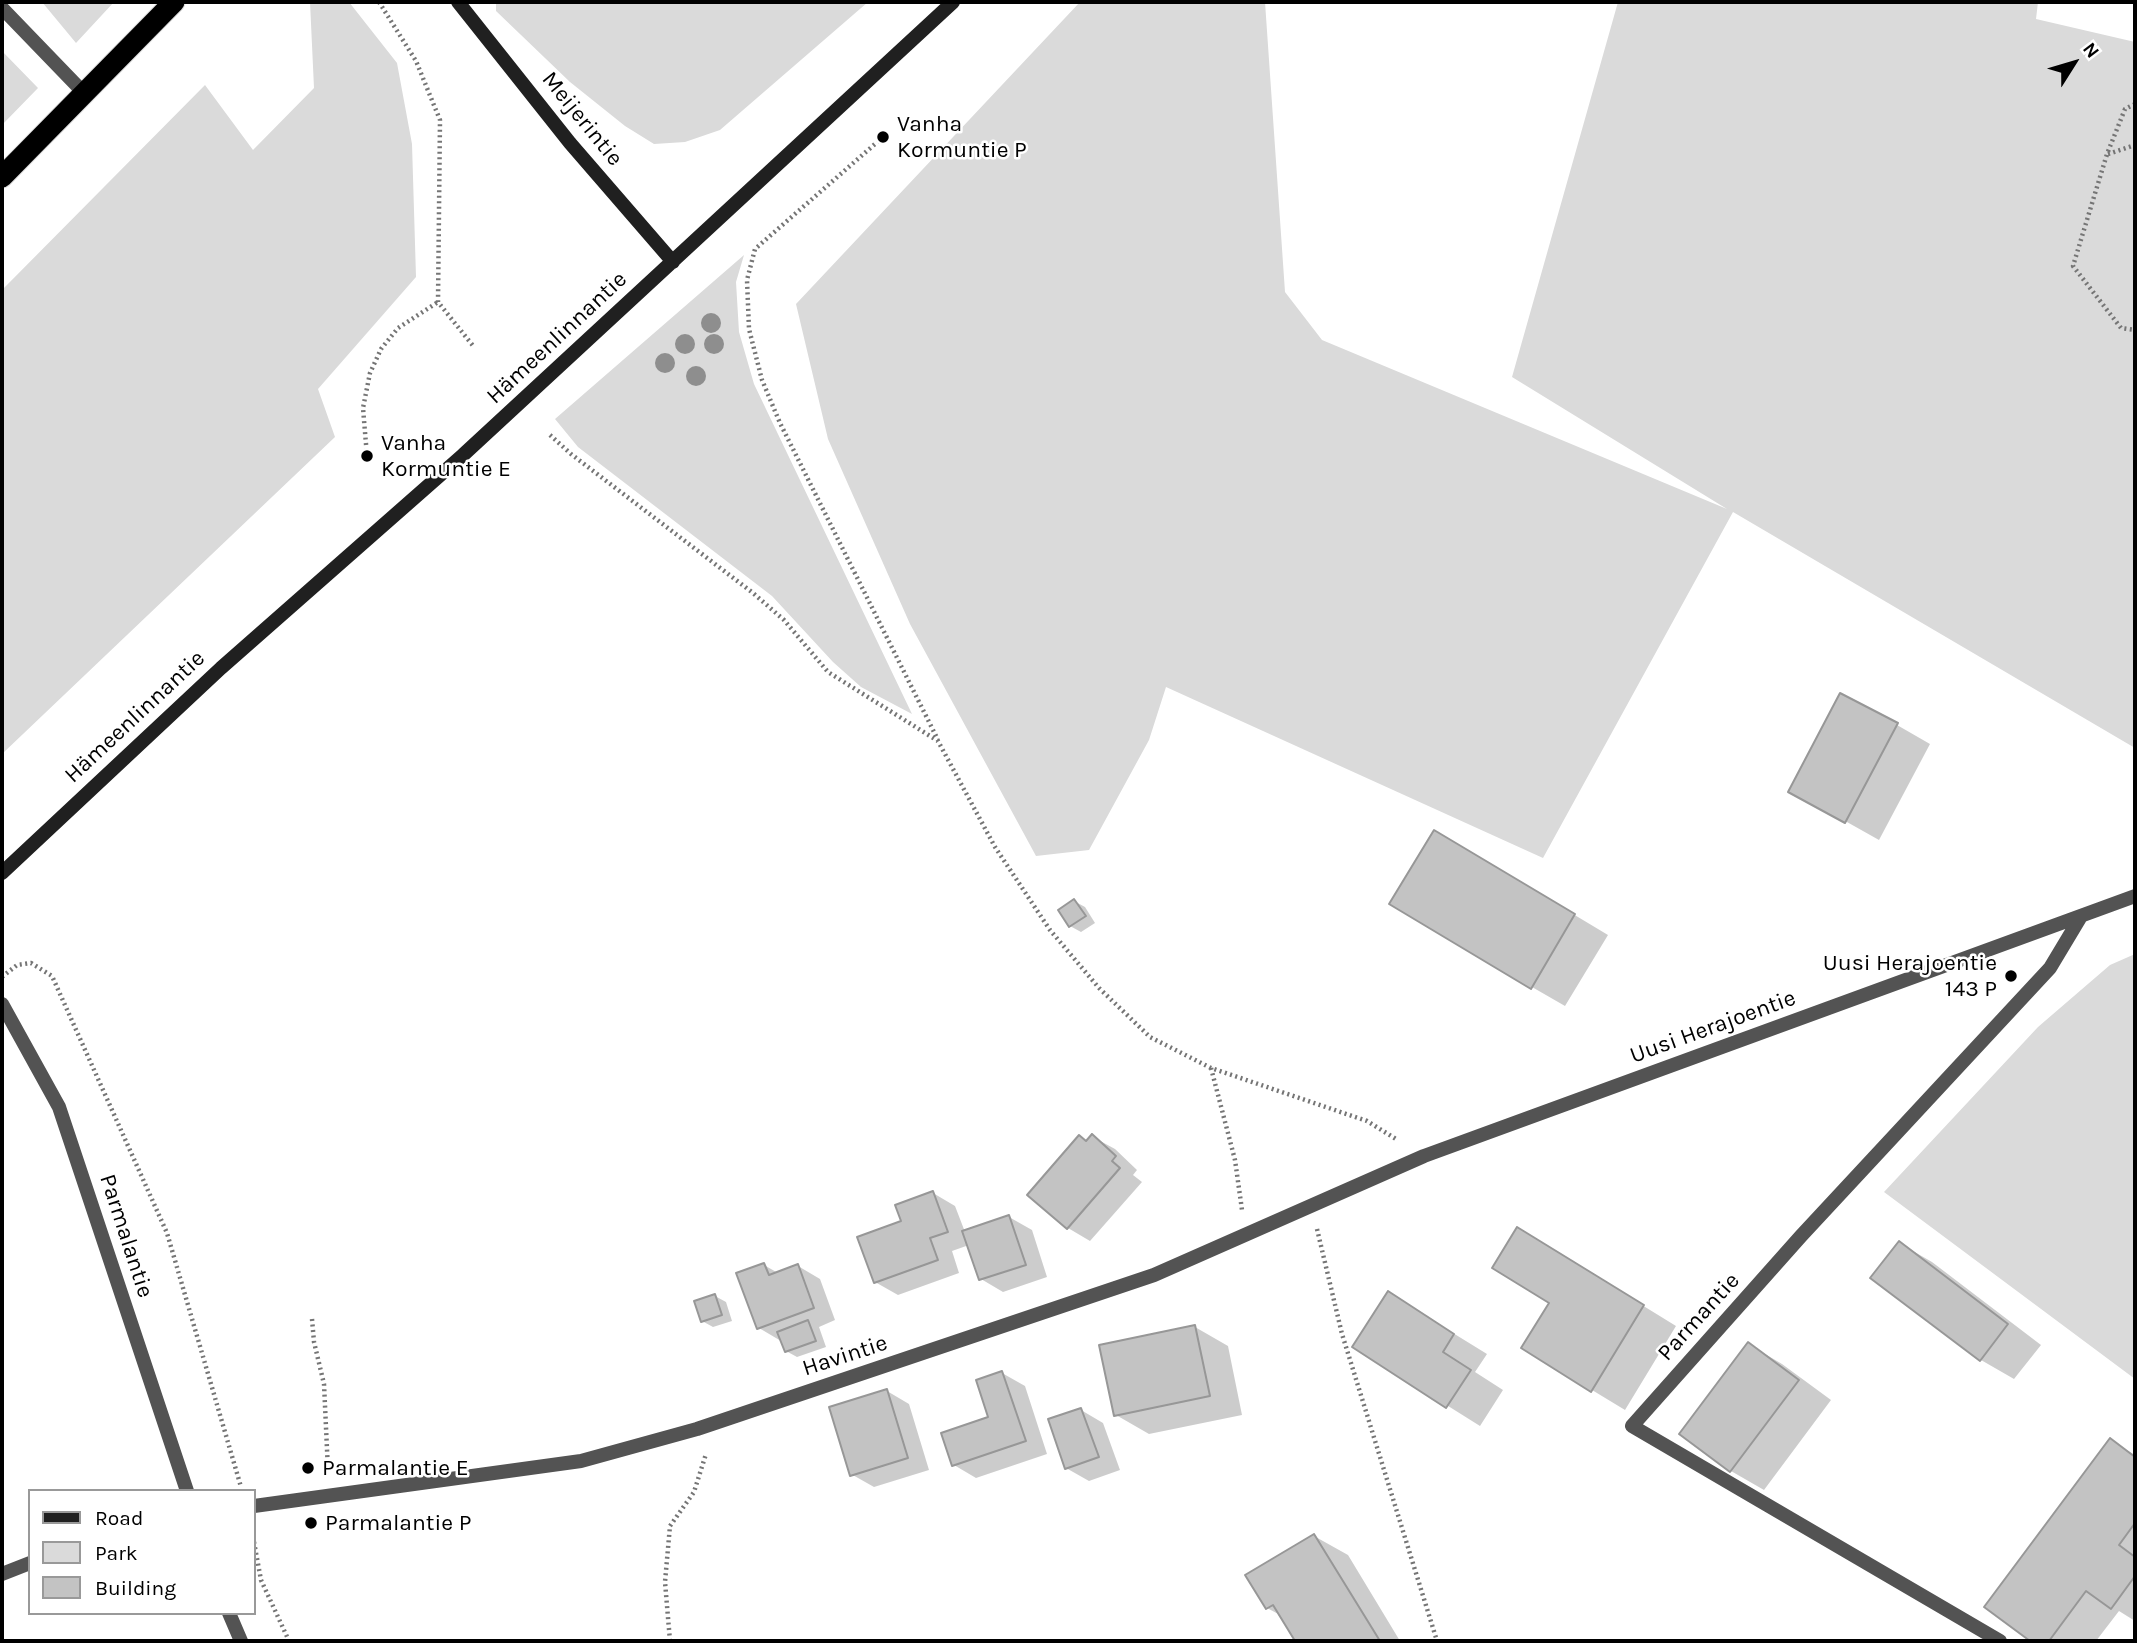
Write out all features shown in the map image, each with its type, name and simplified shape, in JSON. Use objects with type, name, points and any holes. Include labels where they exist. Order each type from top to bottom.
[{"type":"highway","points":[[2,177],[174,2]]},
{"type":"main road","name":"Meijerintie","points":[[458,2],[570,143],[673,262]]},
{"type":"main road","name":"Hämeenlinnantie","points":[[2,873],[220,668],[463,455],[953,2]]},
{"type":"street","points":[[2,8],[84,93]]},
{"type":"street","name":"Uusi Herajoentie","points":[[1424,1156],[2135,896]]},
{"type":"street","name":"Parmantie","points":[[2000,1641],[1632,1426],[1801,1236],[2050,968],[2080,918]]},
{"type":"street","name":"Parmalantie","points":[[2,1004],[60,1107],[186,1489]]},
{"type":"street","name":"Havintie","points":[[256,1506],[581,1461],[715,1423],[1154,1275],[1424,1156]]},
{"type":"street","points":[[2,1574],[28,1564]]},
{"type":"street","points":[[230,1615],[241,1641]]},
{"type":"path","points":[[379,2],[416,61],[440,120],[438,302],[474,347]]},
{"type":"path","points":[[2135,104],[2125,109],[2107,154],[2073,266],[2121,328],[2135,330]]},
{"type":"path","points":[[883,137],[755,248],[747,280],[749,329],[762,380],[780,422],[938,741],[995,847],[1050,930],[1099,988],[1150,1037],[1211,1068],[1367,1121],[1424,1156]]},
{"type":"path","points":[[2107,154],[2135,145]]},
{"type":"path","points":[[367,456],[363,408],[370,373],[381,349],[398,328],[438,302]]},
{"type":"path","points":[[550,435],[570,454],[753,593],[784,620],[828,672],[938,741]]},
{"type":"path","points":[[2,977],[17,965],[31,963],[52,976],[167,1233],[242,1489]]},
{"type":"path","points":[[1211,1068],[1235,1160],[1246,1235]]},
{"type":"path","points":[[1313,1206],[1342,1334],[1437,1641]]},
{"type":"path","points":[[312,1319],[314,1342],[324,1384],[327,1496]]},
{"type":"path","points":[[670,1641],[665,1582],[670,1526],[694,1492],[715,1423]]},
{"type":"path","points":[[256,1553],[261,1580],[289,1641]]},
{"type":"green space","points":[[42,2],[114,2],[76,43]]},
{"type":"green space","points":[[310,2],[349,2],[397,63],[412,144],[416,277],[318,389],[335,437],[2,754],[2,290],[205,85],[253,150],[314,88]]},
{"type":"green space","points":[[496,2],[868,2],[720,130],[685,142],[654,144],[625,126],[570,82],[496,11]]},
{"type":"green space","points":[[1080,2],[1265,2],[1285,292],[1322,340],[1727,509],[1512,377],[1618,2],[2038,2],[2036,19],[2135,42],[2135,748],[1733,512],[1543,858],[1166,687],[1149,740],[1089,850],[1036,856],[910,624],[828,439],[796,304]]},
{"type":"green space","points":[[2,51],[38,88],[2,125]]},
{"type":"green space","points":[[744,255],[736,282],[739,332],[754,384],[912,714],[861,687],[833,662],[772,596],[578,447],[555,419]]},
{"type":"green space","points":[[2135,954],[2135,1379],[1884,1192],[2038,1027],[2110,965]]},
{"type":"building","points":[[1840,693],[1898,723],[1845,823],[1788,792]]},
{"type":"building","points":[[1434,830],[1575,914],[1531,989],[1389,904]]},
{"type":"building","points":[[1074,899],[1086,916],[1069,927],[1058,910]]},
{"type":"building","points":[[1092,1134],[1116,1156],[1112,1161],[1120,1168],[1067,1229],[1027,1195],[1079,1135],[1086,1141]]},
{"type":"building","points":[[933,1191],[948,1232],[930,1238],[938,1260],[874,1283],[857,1237],[901,1221],[895,1205]]},
{"type":"building","points":[[1009,1215],[1026,1265],[979,1280],[962,1231]]},
{"type":"building","points":[[1517,1227],[1644,1305],[1591,1392],[1521,1348],[1549,1303],[1492,1268]]},
{"type":"building","points":[[1899,1241],[2008,1324],[1980,1361],[1870,1278]]},
{"type":"building","points":[[764,1263],[769,1275],[798,1264],[814,1308],[757,1329],[736,1273]]},
{"type":"building","points":[[1388,1291],[1454,1334],[1443,1352],[1471,1370],[1446,1408],[1352,1347]]},
{"type":"building","points":[[715,1294],[722,1315],[701,1322],[694,1301]]},
{"type":"building","points":[[808,1320],[816,1341],[785,1352],[777,1332]]},
{"type":"building","points":[[1195,1325],[1210,1396],[1114,1416],[1099,1345]]},
{"type":"building","points":[[1748,1342],[1799,1380],[1730,1472],[1679,1434]]},
{"type":"building","points":[[1002,1371],[1026,1441],[952,1466],[941,1433],[988,1417],[976,1380]]},
{"type":"building","points":[[887,1389],[908,1458],[850,1476],[829,1407]]},
{"type":"building","points":[[1081,1408],[1099,1457],[1065,1469],[1048,1419]]},
{"type":"building","points":[[2110,1438],[2135,1457],[2135,1523],[2119,1545],[2135,1557],[2135,1576],[2111,1609],[2086,1591],[2049,1641],[2030,1641],[1984,1607]]},
{"type":"building","points":[[1314,1534],[1380,1641],[1295,1641],[1273,1605],[1266,1609],[1245,1575]]},
{"type":"place","name":"Vanha Kormuntie P","points":[[883,137]]},
{"type":"place","name":"Vanha Kormuntie E","points":[[367,456]]},
{"type":"place","name":"Uusi Herajoentie 143 P","points":[[2011,976]]},
{"type":"place","name":"Parmalantie E","points":[[308,1468]]},
{"type":"place","name":"Parmalantie P","points":[[311,1523]]}]
